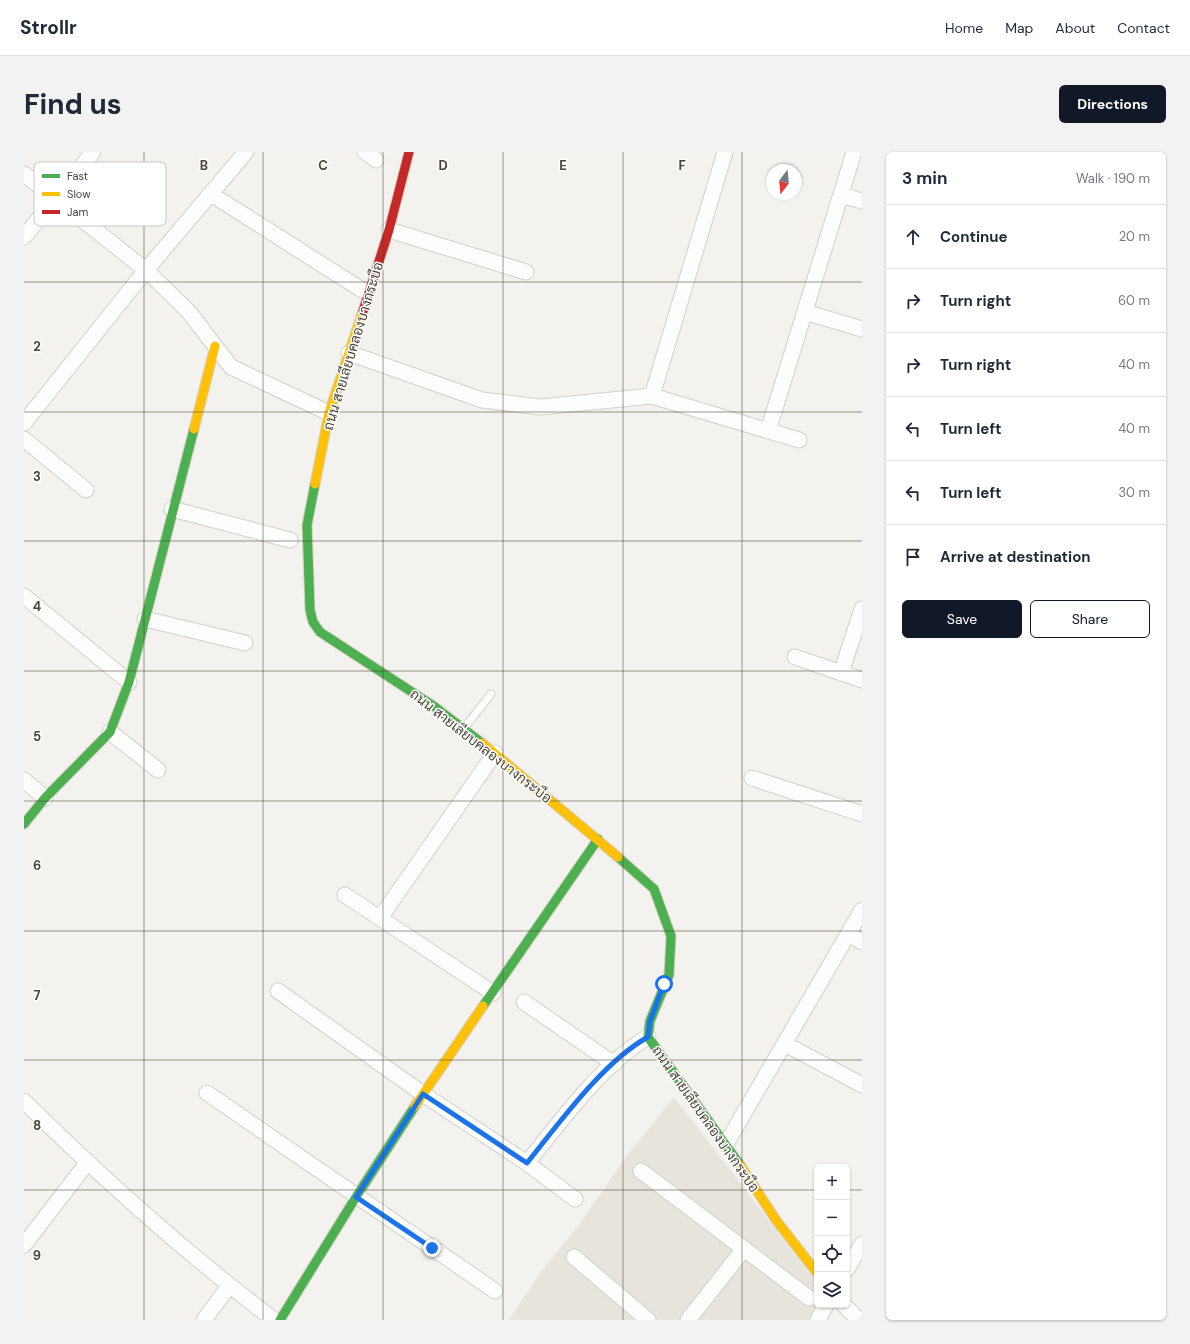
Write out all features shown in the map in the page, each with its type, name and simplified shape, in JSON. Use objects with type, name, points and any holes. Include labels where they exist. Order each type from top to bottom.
[{"type":"street","points":[[85,162],[93,152]]},
{"type":"street","points":[[24,423],[146,270],[212,194],[246,152]]},
{"type":"street","name":"ถนน สายเลียบคลองบางกระบือ","points":[[409,152],[389,230],[329,413],[307,525],[310,610],[313,622],[320,632],[435,707],[495,753],[598,839],[654,889],[672,936],[669,974],[650,1021],[648,1037],[726,1144],[776,1220],[816,1272]]},
{"type":"street","points":[[652,396],[725,152]]},
{"type":"street","points":[[768,431],[854,152]]},
{"type":"street","points":[[24,174],[34,183]]},
{"type":"street","points":[[212,194],[362,290]]},
{"type":"street","points":[[841,195],[862,201]]},
{"type":"street","points":[[24,237],[34,225]]},
{"type":"street","points":[[88,226],[146,270],[189,312],[231,367],[329,413]]},
{"type":"street","points":[[389,230],[526,272]]},
{"type":"street","points":[[805,312],[862,329]]},
{"type":"street","points":[[24,824],[45,798],[110,732],[129,682],[172,509],[216,346]]},
{"type":"street","points":[[349,353],[482,400],[541,407],[652,396],[799,440]]},
{"type":"street","points":[[24,439],[86,490]]},
{"type":"street","points":[[172,509],[290,540]]},
{"type":"street","points":[[24,596],[129,682]]},
{"type":"street","points":[[841,673],[862,609]]},
{"type":"street","points":[[145,619],[245,643]]},
{"type":"street","points":[[795,657],[862,680]]},
{"type":"street","points":[[110,732],[158,770]]},
{"type":"street","points":[[380,918],[495,753]]},
{"type":"street","points":[[752,778],[862,814]]},
{"type":"street","points":[[24,780],[45,798]]},
{"type":"street","points":[[280,1320],[356,1197],[423,1094],[598,839]]},
{"type":"street","points":[[345,895],[493,993]]},
{"type":"street","points":[[726,1144],[862,910]]},
{"type":"street","points":[[848,934],[862,942]]},
{"type":"street","points":[[278,991],[423,1094],[527,1163],[575,1199]]},
{"type":"street","points":[[524,1002],[614,1064]]},
{"type":"street","points":[[527,1163],[582,1095],[632,1046],[648,1037]]},
{"type":"street","points":[[784,1044],[862,1085]]},
{"type":"street","points":[[207,1093],[356,1197],[495,1291]]},
{"type":"street","points":[[24,1101],[87,1163],[229,1286],[274,1320]]},
{"type":"street","points":[[24,1245],[87,1163]]},
{"type":"street","points":[[641,1171],[809,1298]]},
{"type":"street","points":[[850,1264],[862,1244]]},
{"type":"street","points":[[688,1320],[744,1249]]},
{"type":"street","points":[[574,1257],[648,1320]]},
{"type":"street","points":[[204,1320],[229,1286]]},
{"type":"street","points":[[818,1320],[824,1308]]},
{"type":"street","points":[[847,1308],[859,1320]]},
{"type":"lane","points":[[464,729],[491,694]]},
{"type":"shaded area","points":[[674,1097],[814,1279],[814,1308],[823,1308],[815,1320],[509,1320],[540,1273],[576,1229],[629,1153]]},
{"type":"traffic: fast","points":[[24,824],[45,798],[110,732],[129,682],[194,429]]},
{"type":"traffic: fast","points":[[315,484],[307,525],[310,610],[313,622],[320,632],[435,707],[482,743]]},
{"type":"traffic: fast","points":[[483,1006],[598,839]]},
{"type":"traffic: fast","points":[[618,857],[654,889],[671,936],[669,975],[650,1021],[648,1037],[740,1165]]},
{"type":"traffic: fast","points":[[280,1320],[356,1197],[415,1106]]},
{"type":"traffic: slow","points":[[315,484],[329,413],[363,311]]},
{"type":"traffic: slow","points":[[194,429],[215,346]]},
{"type":"traffic: slow","points":[[482,743],[618,857]]},
{"type":"traffic: slow","points":[[415,1106],[483,1006]]},
{"type":"traffic: slow","points":[[740,1165],[776,1220],[816,1272]]},
{"type":"traffic: jam","points":[[363,311],[389,230],[409,152]]},
{"type":"route","points":[[432,1248],[356,1197],[423,1094],[527,1163],[582,1095],[632,1046],[648,1037],[650,1021],[664,984]]}]
